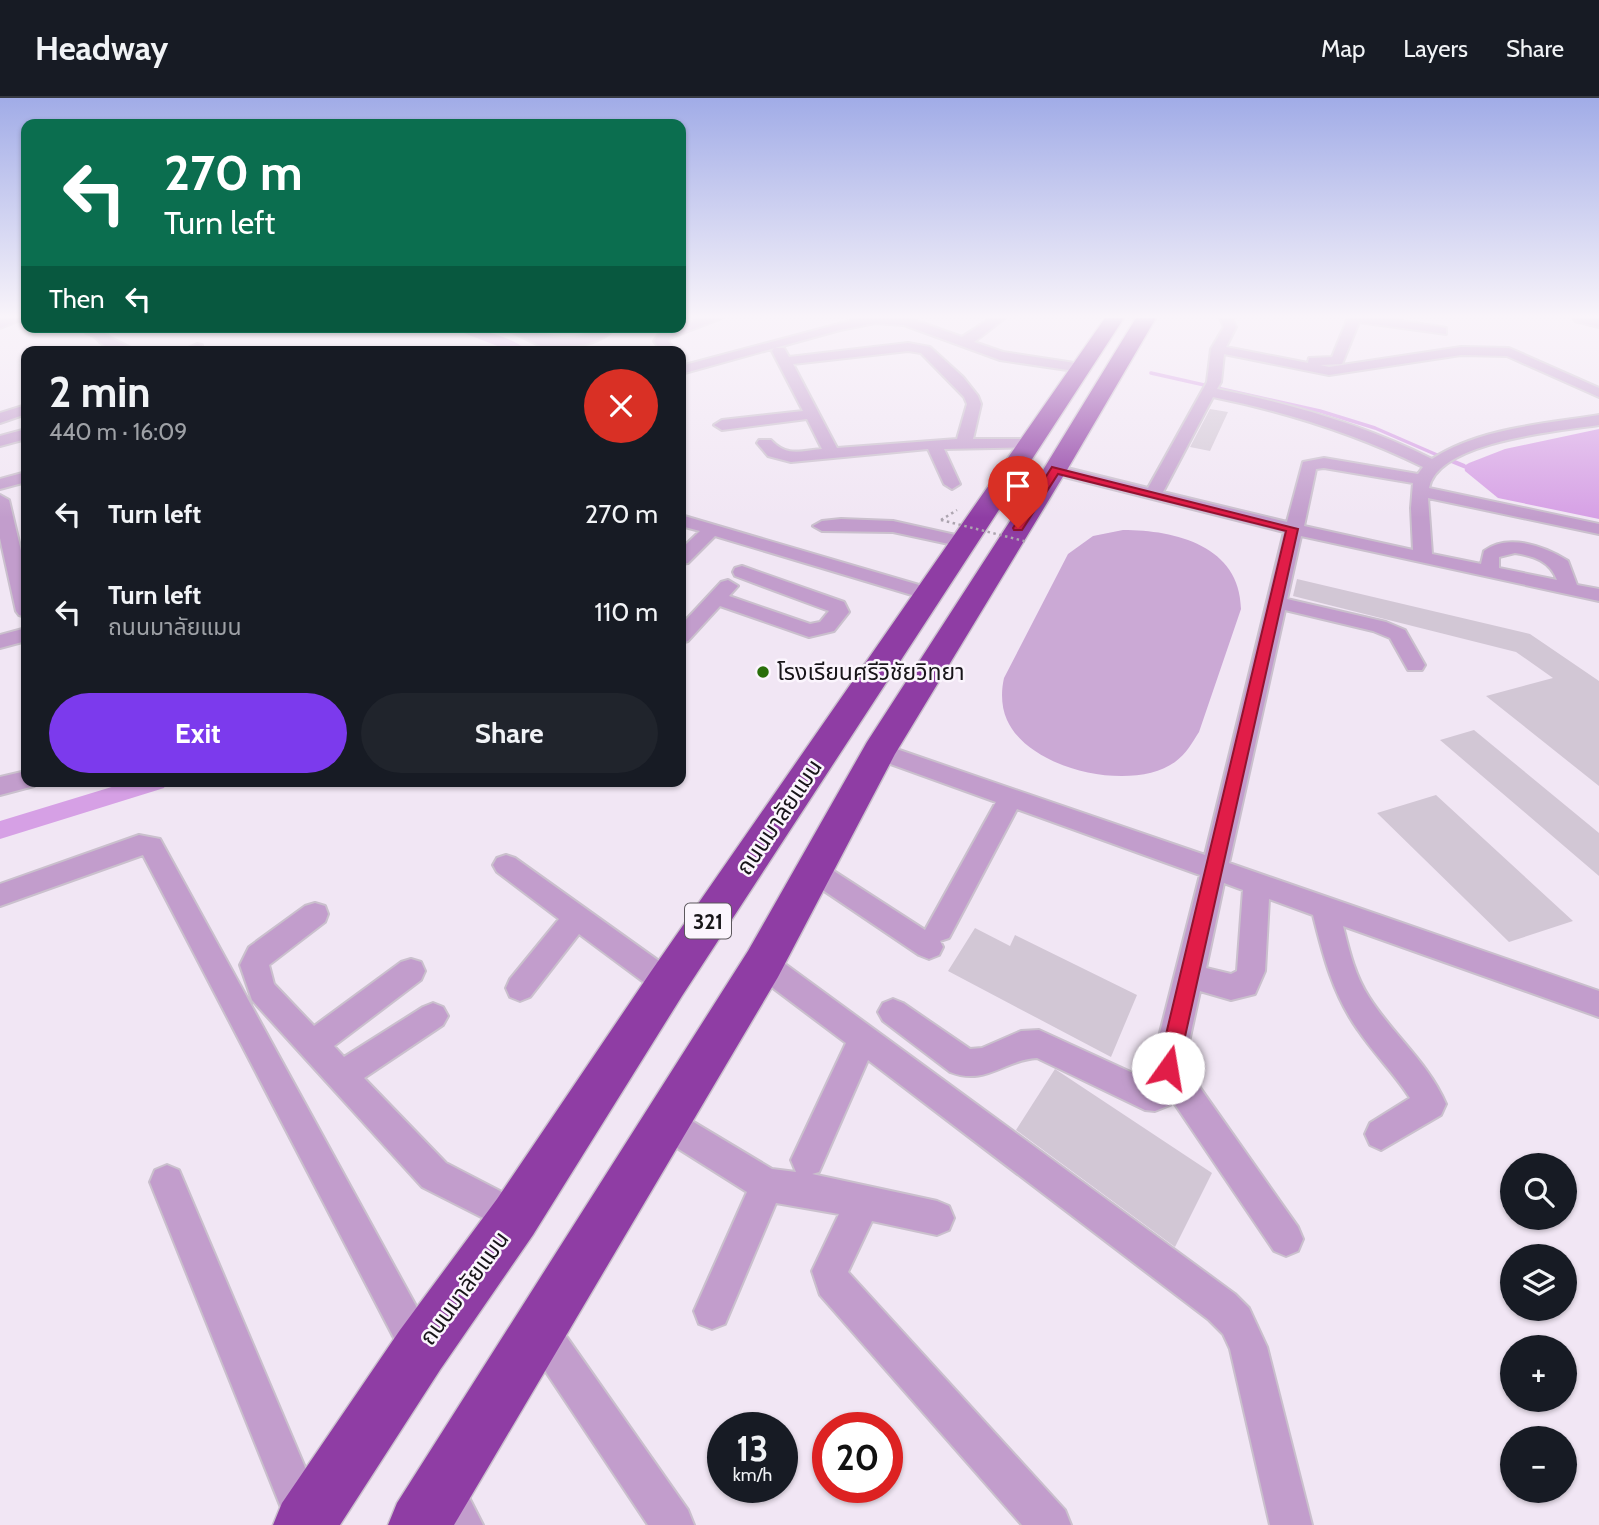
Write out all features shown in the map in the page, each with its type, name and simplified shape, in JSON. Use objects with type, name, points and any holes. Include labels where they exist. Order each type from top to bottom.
[{"type":"highway","name":"ถนนมาลัยแมน","points":[[419,1525],[764,964],[1043,457],[1075,385]]},
{"type":"highway","name":"ถนนมาลัยแมน","points":[[305,1523],[420,1350],[515,1217],[667,983],[929,593],[952,531],[1043,457],[1097,385]]},
{"type":"street","points":[[798,385],[832,453]]},
{"type":"street","points":[[962,385],[974,404],[964,443]]},
{"type":"street","points":[[1153,495],[1212,385]]},
{"type":"street","points":[[1582,385],[1599,393]]},
{"type":"street","points":[[1211,388],[1338,424],[1392,445],[1431,471]]},
{"type":"street","points":[[0,418],[21,411]]},
{"type":"street","points":[[722,425],[814,414]]},
{"type":"street","points":[[1431,471],[1476,444],[1599,420]]},
{"type":"street","points":[[0,441],[21,435]]},
{"type":"street","points":[[765,443],[769,449],[781,456],[964,443],[1043,457],[1153,495],[1292,529],[1599,595]]},
{"type":"street","points":[[934,444],[952,484]]},
{"type":"street","points":[[893,1012],[961,1062],[973,1065],[986,1062],[1020,1045],[1039,1044],[1144,1095],[1159,1094],[1168,1068],[1309,465],[1315,462],[1431,471],[1599,529]]},
{"type":"street","points":[[1423,556],[1431,471]]},
{"type":"street","points":[[0,484],[21,478]]},
{"type":"street","points":[[0,503],[21,590]]},
{"type":"street","points":[[686,521],[929,593]]},
{"type":"street","points":[[821,526],[871,523],[952,531]]},
{"type":"street","points":[[686,554],[712,529]]},
{"type":"street","points":[[686,632],[767,545]]},
{"type":"street","points":[[1490,571],[1490,555],[1495,549],[1504,547],[1540,554],[1561,565],[1569,589]]},
{"type":"street","points":[[804,592],[829,565]]},
{"type":"street","points":[[717,598],[809,631],[827,627],[839,612],[839,608],[804,592],[742,572]]},
{"type":"street","points":[[1276,602],[1379,626],[1398,634],[1415,665]]},
{"type":"street","points":[[0,642],[21,636]]},
{"type":"street","points":[[879,751],[1599,1004]]},
{"type":"street","points":[[0,786],[21,781]]},
{"type":"street","points":[[814,871],[934,939],[1010,799]]},
{"type":"street","points":[[0,895],[132,847],[151,846],[420,1350]]},
{"type":"street","points":[[506,865],[667,983]]},
{"type":"street","points":[[1189,976],[1231,987],[1245,985],[1251,971],[1257,885]]},
{"type":"street","points":[[1325,909],[1345,982],[1359,1009],[1420,1081],[1430,1104],[1381,1134]]},
{"type":"street","points":[[315,914],[259,956],[254,965],[262,991],[434,1175],[515,1217]]},
{"type":"street","points":[[520,988],[577,917]]},
{"type":"street","points":[[764,964],[1222,1307],[1236,1321],[1248,1347],[1291,1525]]},
{"type":"street","points":[[312,1045],[411,971]]},
{"type":"street","points":[[341,1076],[433,1016]]},
{"type":"street","points":[[807,1160],[863,1039]]},
{"type":"street","points":[[1168,1068],[1286,1239]]},
{"type":"street","points":[[666,1123],[767,1185],[806,1190],[937,1218]]},
{"type":"street","points":[[167,1182],[305,1523]]},
{"type":"street","points":[[712,1311],[767,1185]]},
{"type":"street","points":[[862,1204],[833,1261],[830,1270],[833,1282],[839,1292],[1050,1525]]},
{"type":"street","points":[[539,1329],[673,1525]]},
{"type":"street","points":[[442,1487],[462,1525]]},
{"type":"path","points":[[952,531],[1028,542]]},
{"type":"shaded area","points":[[1599,429],[1599,519],[1498,498],[1465,471],[1464,466],[1469,463],[1505,449]]},
{"type":"shaded area","points":[[1123,530],[1164,533],[1183,538],[1217,556],[1230,570],[1238,588],[1241,609],[1199,732],[1186,752],[1175,762],[1156,771],[1134,776],[1109,776],[1058,763],[1036,752],[1019,737],[1007,720],[1002,688],[1004,678],[1068,554],[1093,536]]},
{"type":"building","points":[[1210,409],[1228,412],[1210,451],[1190,447]]},
{"type":"building","points":[[1297,579],[1530,634],[1599,681],[1599,786],[1486,696],[1553,678],[1516,652],[1293,596]]},
{"type":"building","points":[[1474,730],[1599,833],[1599,876],[1440,740]]},
{"type":"building","points":[[1436,795],[1573,921],[1509,942],[1377,813]]},
{"type":"building","points":[[975,928],[1010,946],[1015,935],[1137,995],[1111,1057],[948,971]]},
{"type":"building","points":[[1055,1069],[1212,1173],[1175,1247],[1016,1130]]},
{"type":"waterway","points":[[1203,385],[1320,411],[1375,428],[1451,461]]},
{"type":"waterway","points":[[1447,459],[1464,466]]},
{"type":"waterway","points":[[0,830],[140,787]]},
{"type":"place","name":"โรงเรียนศรีวิชัยวิทยา","points":[[763,672]]},
{"type":"route","points":[[1018,528],[1055,470],[1292,529],[1168,1068]]}]
